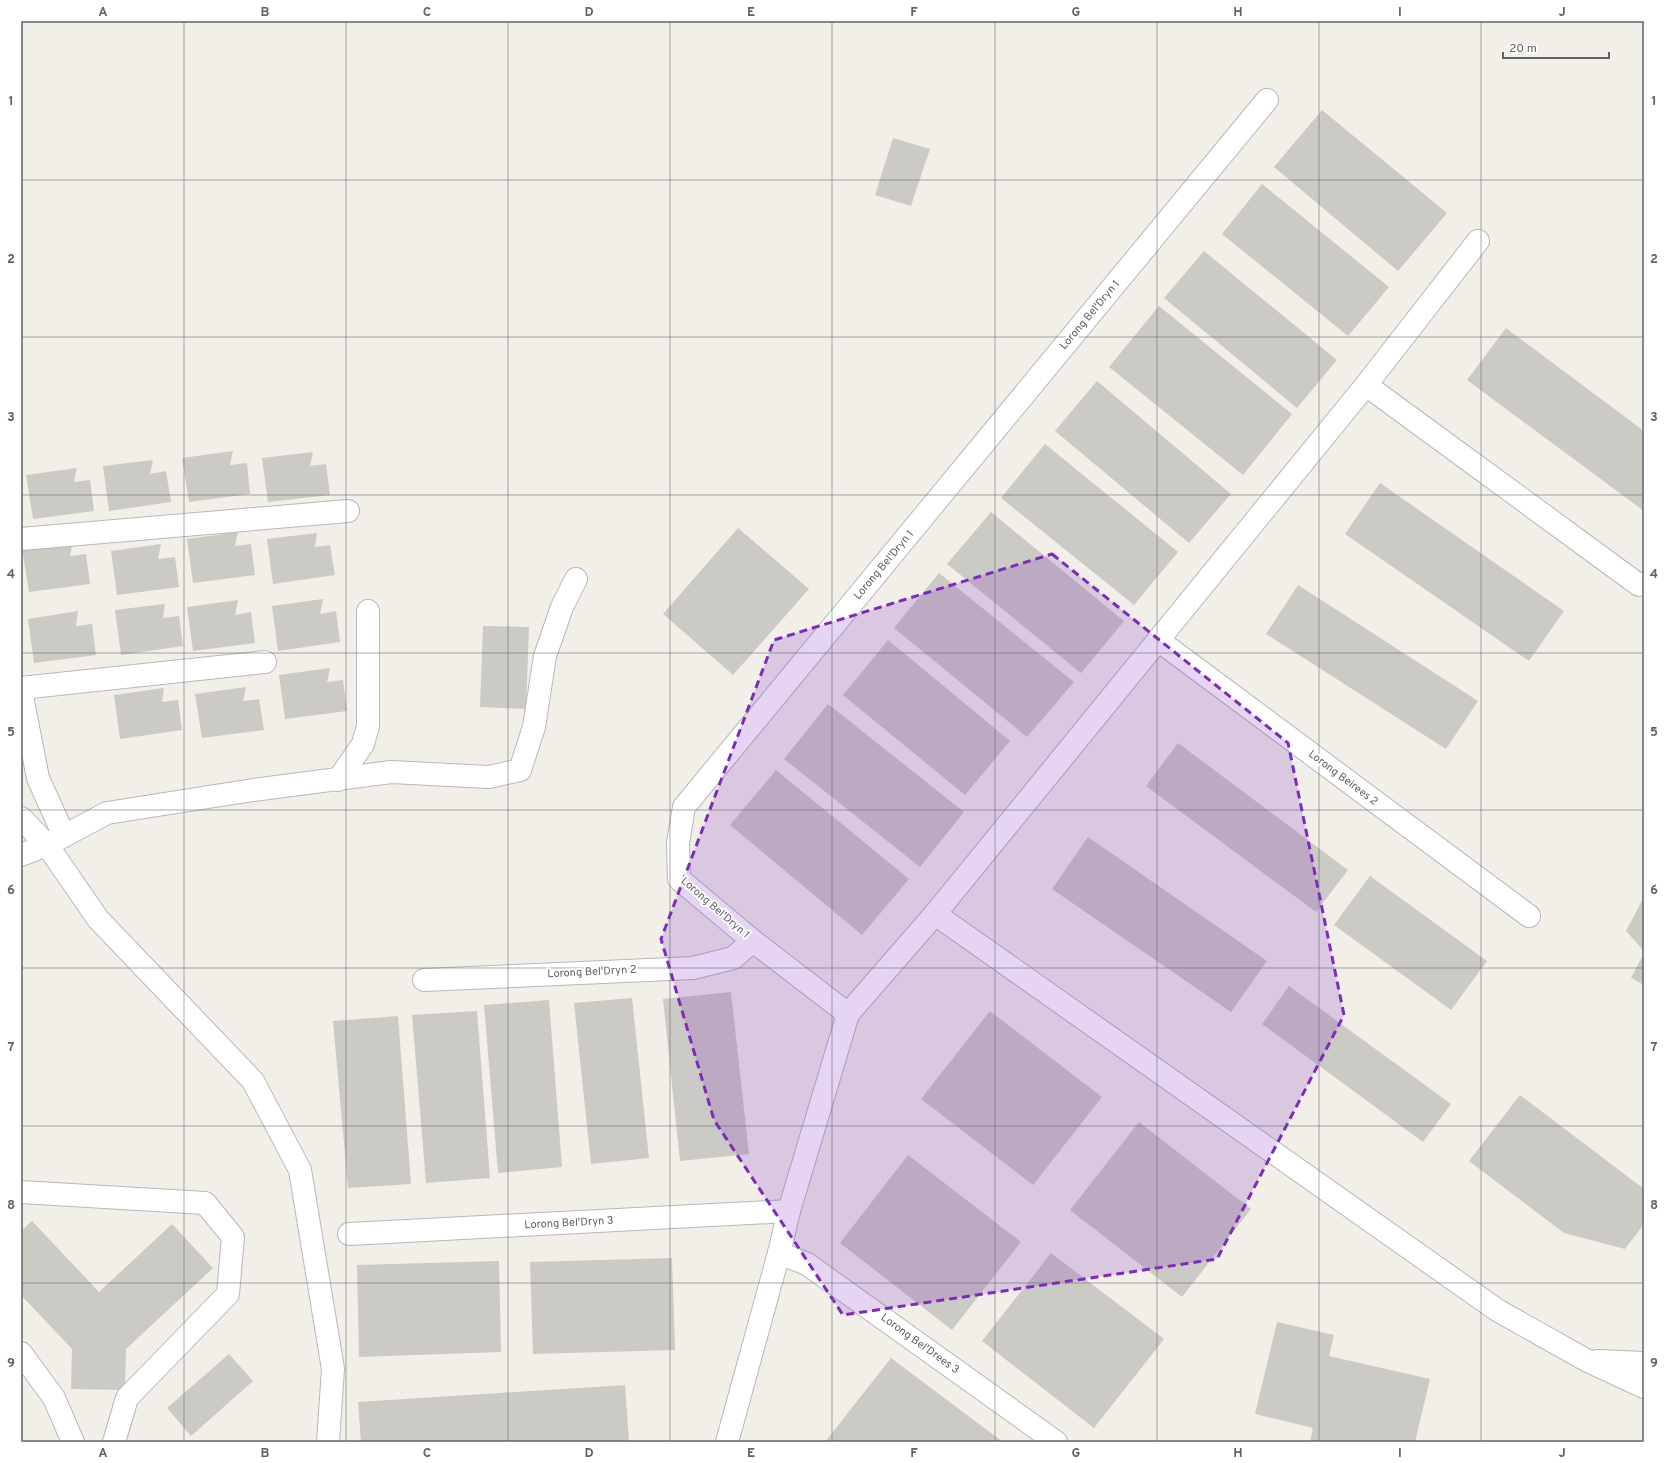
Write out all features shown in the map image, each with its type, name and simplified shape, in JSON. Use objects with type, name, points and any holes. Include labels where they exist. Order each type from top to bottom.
[{"type":"street","name":"Lorong Bel'Dryn 1","points":[[848,1014],[753,941],[679,879],[678,843],[684,807],[1267,100]]},
{"type":"street","points":[[727,1442],[779,1253],[789,1211],[848,1014],[936,914],[1366,385],[1478,241]]},
{"type":"street","points":[[1366,385],[1639,585]]},
{"type":"street","points":[[21,539],[348,511]]},
{"type":"street","points":[[21,855],[55,840],[108,813],[253,790],[391,772],[489,777],[520,770],[534,727],[545,656],[562,608],[576,579]]},
{"type":"street","points":[[338,780],[363,744],[368,726],[368,611]]},
{"type":"street","name":"Lorong Beirees 2","points":[[1158,640],[1529,916]]},
{"type":"street","points":[[265,662],[21,689],[38,778],[55,840],[98,919],[253,1081],[300,1170],[333,1369],[328,1442]]},
{"type":"street","points":[[21,818],[55,840]]},
{"type":"street","points":[[936,914],[1497,1310],[1586,1360],[1644,1387]]},
{"type":"street","name":"Lorong Bel'Dryn 2","points":[[424,980],[693,968],[733,958],[753,941]]},
{"type":"street","points":[[21,1192],[205,1203],[233,1237],[228,1294],[127,1398],[114,1442]]},
{"type":"street","name":"Lorong Bel'Dryn 3","points":[[349,1234],[789,1211]]},
{"type":"street","name":"Lorong Bel'Drees 3","points":[[779,1253],[808,1264],[1056,1442]]},
{"type":"street","points":[[21,1353],[54,1398],[73,1442]]},
{"type":"street","points":[[1586,1360],[1644,1363]]},
{"type":"highlighted area","points":[[1052,554],[1288,743],[1344,1015],[1217,1259],[843,1315],[714,1120],[661,939],[774,640]]},
{"type":"building","points":[[1322,110],[1447,213],[1398,271],[1274,167]]},
{"type":"building","points":[[893,138],[930,149],[911,206],[875,195]]},
{"type":"building","points":[[1262,184],[1389,287],[1348,336],[1222,234]]},
{"type":"building","points":[[1204,251],[1337,360],[1297,408],[1164,298]]},
{"type":"building","points":[[1159,306],[1292,414],[1243,475],[1109,367]]},
{"type":"building","points":[[1506,328],[1644,431],[1644,511],[1467,380]]},
{"type":"building","points":[[1097,381],[1231,494],[1189,543],[1055,431]]},
{"type":"building","points":[[1045,444],[1178,552],[1134,605],[1001,498]]},
{"type":"building","points":[[233,451],[230,465],[247,463],[250,494],[189,502],[182,458]]},
{"type":"building","points":[[313,452],[310,466],[326,464],[330,495],[268,502],[262,458]]},
{"type":"building","points":[[153,460],[150,474],[166,471],[171,502],[109,511],[103,466]]},
{"type":"building","points":[[77,468],[74,482],[90,480],[94,511],[33,519],[26,475]]},
{"type":"building","points":[[1380,483],[1564,611],[1529,661],[1345,534]]},
{"type":"building","points":[[991,512],[1124,621],[1081,673],[947,564]]},
{"type":"building","points":[[738,528],[809,589],[733,675],[663,614]]},
{"type":"building","points":[[238,532],[235,546],[251,544],[255,575],[193,583],[187,539]]},
{"type":"building","points":[[317,533],[315,547],[330,545],[335,575],[273,584],[267,539]]},
{"type":"building","points":[[73,541],[70,556],[86,554],[90,584],[29,592],[22,548]]},
{"type":"building","points":[[161,544],[158,559],[175,557],[179,587],[117,595],[111,551]]},
{"type":"building","points":[[939,573],[1074,682],[1027,737],[894,628]]},
{"type":"building","points":[[1298,585],[1478,701],[1446,749],[1266,634]]},
{"type":"building","points":[[323,599],[320,614],[336,611],[340,642],[278,651],[272,606]]},
{"type":"building","points":[[238,600],[235,615],[251,612],[255,643],[193,651],[187,607]]},
{"type":"building","points":[[165,604],[163,618],[179,616],[183,646],[121,655],[115,610]]},
{"type":"building","points":[[78,611],[76,626],[92,624],[96,655],[34,663],[28,619]]},
{"type":"building","points":[[483,626],[529,627],[526,709],[480,707]]},
{"type":"building","points":[[888,640],[1010,741],[965,795],[843,695]]},
{"type":"building","points":[[330,668],[327,682],[343,680],[347,711],[285,719],[279,675]]},
{"type":"building","points":[[246,687],[243,701],[259,699],[264,730],[202,738],[195,694]]},
{"type":"building","points":[[164,688],[162,702],[178,700],[182,730],[120,739],[114,695]]},
{"type":"building","points":[[828,704],[964,812],[920,867],[784,759]]},
{"type":"building","points":[[1178,743],[1348,870],[1316,912],[1146,786]]},
{"type":"building","points":[[776,770],[909,879],[862,935],[730,825]]},
{"type":"building","points":[[1088,837],[1267,961],[1231,1012],[1052,889]]},
{"type":"building","points":[[1370,876],[1487,961],[1451,1010],[1334,925]]},
{"type":"building","points":[[1644,897],[1644,951],[1626,931]]},
{"type":"building","points":[[1644,953],[1644,985],[1631,978]]},
{"type":"building","points":[[1289,986],[1451,1104],[1423,1142],[1262,1024]]},
{"type":"building","points":[[731,992],[749,1154],[680,1161],[663,999]]},
{"type":"building","points":[[632,998],[649,1158],[591,1164],[574,1003]]},
{"type":"building","points":[[549,1000],[562,1167],[498,1173],[484,1005]]},
{"type":"building","points":[[477,1011],[490,1178],[426,1183],[412,1015]]},
{"type":"building","points":[[990,1011],[1102,1097],[1033,1185],[921,1099]]},
{"type":"building","points":[[398,1016],[411,1184],[348,1188],[333,1021]]},
{"type":"building","points":[[1520,1095],[1644,1189],[1644,1224],[1625,1249],[1564,1233],[1469,1161]]},
{"type":"building","points":[[1139,1122],[1251,1209],[1182,1297],[1070,1210]]},
{"type":"building","points":[[908,1155],[1021,1242],[952,1330],[840,1243]]},
{"type":"building","points":[[32,1221],[99,1292],[172,1224],[213,1268],[126,1349],[125,1390],[71,1389],[72,1349],[21,1295],[21,1231]]},
{"type":"building","points":[[1051,1253],[1164,1339],[1094,1428],[982,1341]]},
{"type":"building","points":[[672,1258],[675,1350],[533,1354],[530,1262]]},
{"type":"building","points":[[499,1261],[501,1352],[359,1357],[357,1265]]},
{"type":"building","points":[[1277,1322],[1334,1335],[1329,1356],[1430,1379],[1415,1442],[1310,1442],[1313,1428],[1255,1414]]},
{"type":"building","points":[[229,1354],[253,1381],[191,1436],[167,1408]]},
{"type":"building","points":[[891,1358],[1003,1442],[825,1442]]},
{"type":"building","points":[[625,1385],[629,1442],[361,1442],[358,1402]]}]
